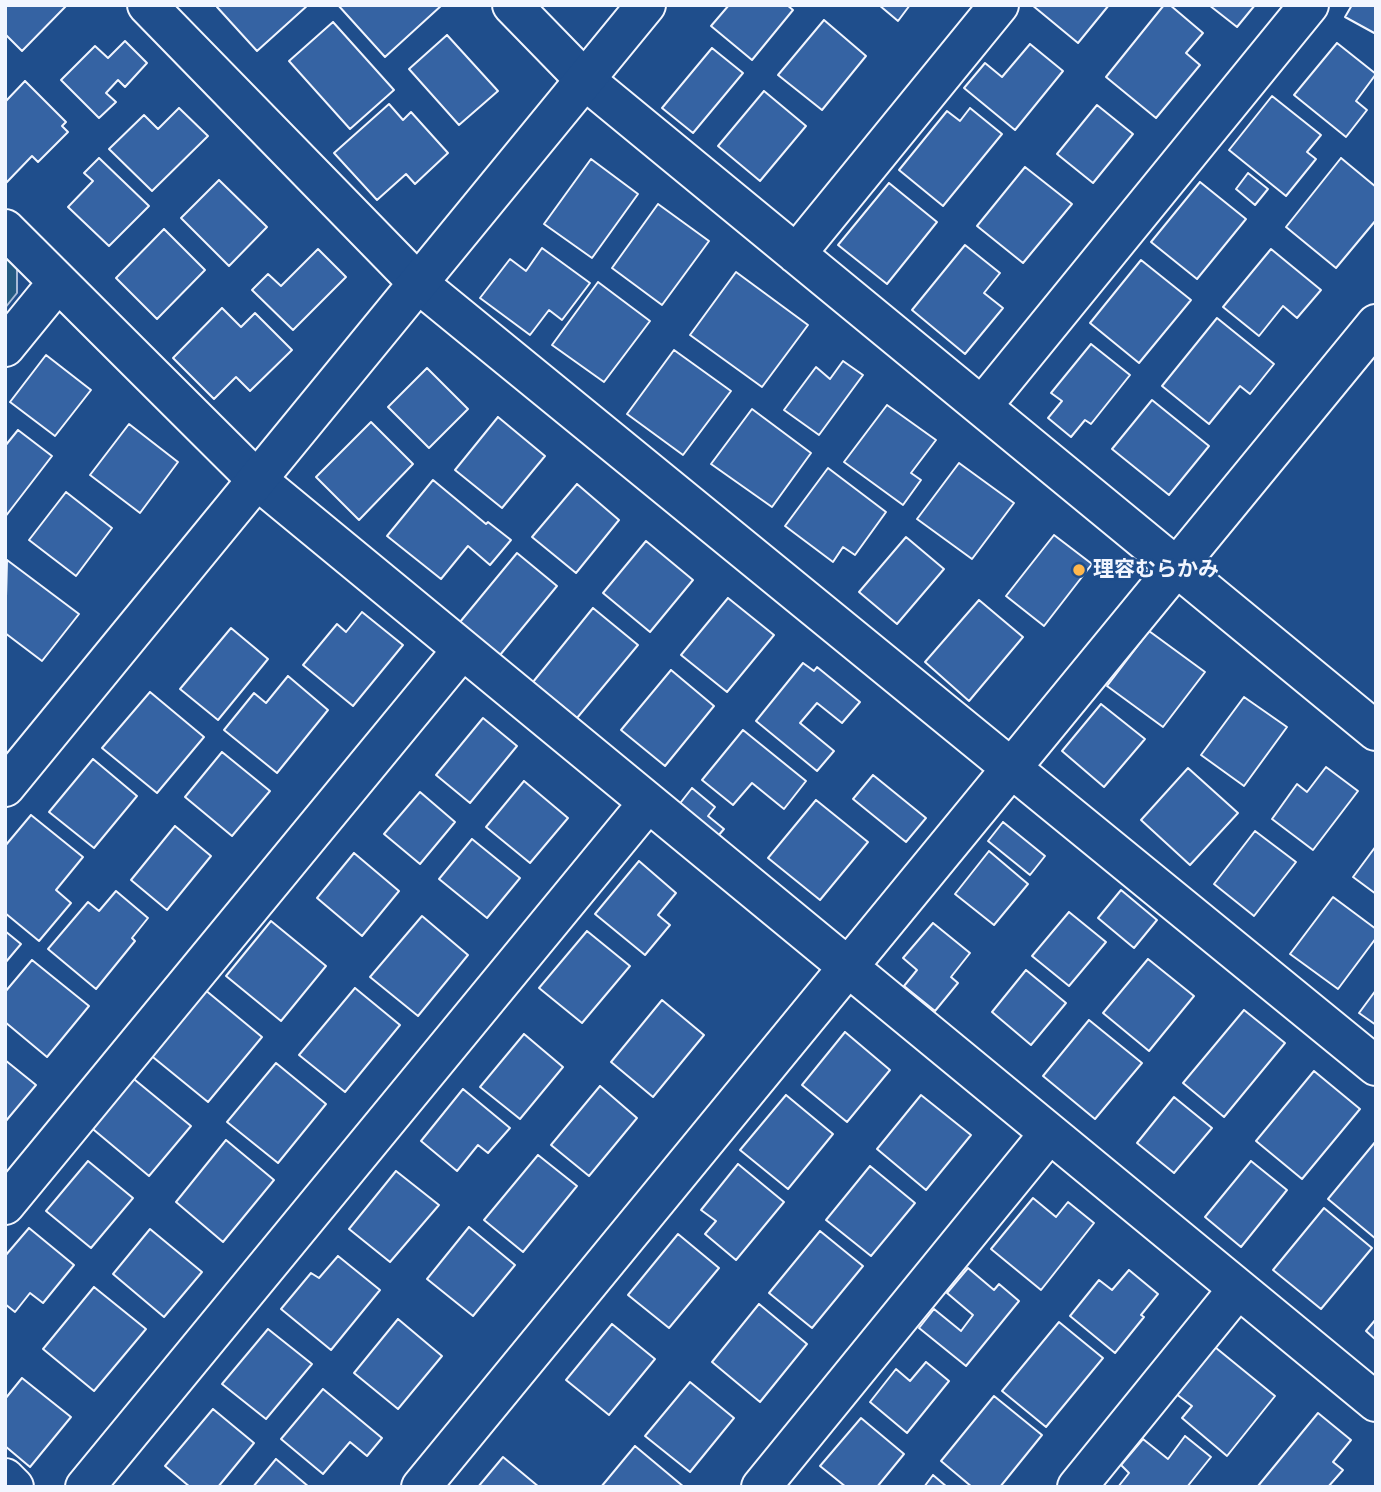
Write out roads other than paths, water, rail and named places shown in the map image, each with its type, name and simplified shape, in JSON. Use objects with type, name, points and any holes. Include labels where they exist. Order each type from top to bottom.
[{"type":"street","points":[[147,5],[419,284],[1376,1066]]},
{"type":"street","points":[[512,5],[585,80],[1376,731]]},
{"type":"street","points":[[5,787],[646,5]]},
{"type":"street","points":[[796,254],[999,5]]},
{"type":"street","points":[[983,405],[1310,5]]},
{"type":"street","points":[[5,229],[256,479],[1048,1135],[1376,1402]]},
{"type":"street","points":[[5,347],[58,282]]},
{"type":"street","points":[[421,1487],[1376,324]]},
{"type":"street","points":[[5,1205],[462,650]]},
{"type":"street","points":[[85,1487],[647,804]]},
{"type":"street","points":[[761,1487],[1048,1135]]},
{"type":"street","points":[[1077,1487],[1237,1290]]},
{"type":"street","points":[[5,1478],[14,1487]]},
{"type":"place","name":"理容むらかみ","points":[[1079,570]]}]
